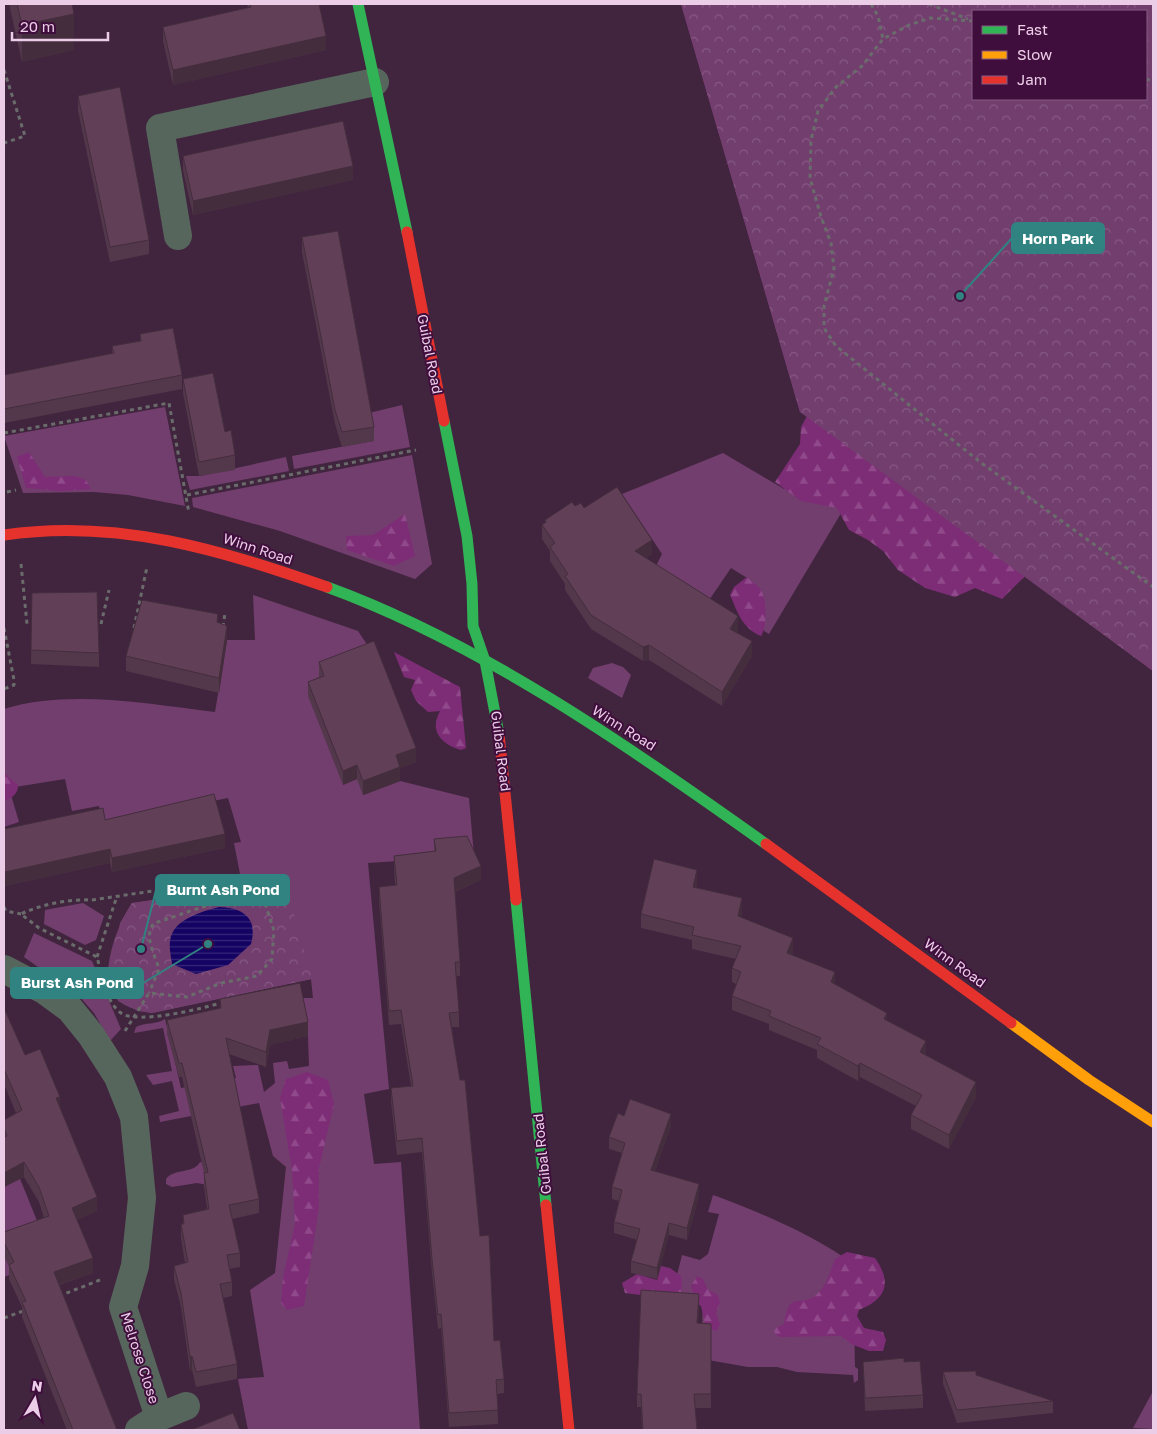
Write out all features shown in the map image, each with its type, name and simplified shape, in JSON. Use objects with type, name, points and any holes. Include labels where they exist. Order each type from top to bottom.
[{"type":"street","name":"Guibal Road","points":[[358,4],[395,172],[466,536],[472,584],[472,626],[485,661],[496,712],[504,770],[569,1430]]},
{"type":"street","points":[[178,236],[160,128],[375,82]]},
{"type":"street","name":"Winn Road","points":[[6,520],[148,535],[195,545],[366,602],[485,661],[616,739],[715,806],[1081,1075],[1153,1122]]},
{"type":"street","name":"Melrose Close","points":[[4,969],[44,990],[70,1009],[91,1035],[118,1078],[134,1117],[141,1165],[142,1198],[140,1240],[135,1266],[123,1306],[149,1423],[186,1406]]},
{"type":"path","points":[[871,4],[878,16],[883,39]]},
{"type":"path","points":[[929,4],[972,21]]},
{"type":"path","points":[[972,21],[930,18],[909,25],[883,39],[862,66],[836,87],[818,111],[811,140],[810,178],[820,217],[831,243],[834,269],[824,306],[824,328],[836,346],[980,462],[1153,587]]},
{"type":"path","points":[[4,70],[25,136],[4,143]]},
{"type":"path","points":[[4,433],[169,403],[189,513]]},
{"type":"path","points":[[187,495],[416,450]]},
{"type":"path","points":[[6,520],[16,490]]},
{"type":"path","points":[[21,564],[27,624]]},
{"type":"path","points":[[134,628],[147,567]]},
{"type":"path","points":[[101,624],[110,590]]},
{"type":"path","points":[[24,601],[33,601]]},
{"type":"path","points":[[138,607],[148,609]]},
{"type":"path","points":[[223,632],[226,613]]},
{"type":"path","points":[[4,628],[14,680],[14,685],[4,689]]},
{"type":"path","points":[[21,914],[38,907],[228,880]]},
{"type":"path","points":[[118,896],[97,957],[110,1000],[122,1014],[134,1017],[178,1012],[229,1000]]},
{"type":"path","points":[[134,1017],[150,993],[159,969],[149,941],[149,929],[154,923],[239,898],[256,899],[266,906],[274,931],[272,958],[257,976],[221,983],[187,996],[150,993]]},
{"type":"path","points":[[4,907],[6,910],[21,914],[39,928],[97,957]]},
{"type":"path","points":[[50,1300],[135,1266]]},
{"type":"path","points":[[4,1318],[31,1307]]},
{"type":"green space","points":[[681,4],[1153,671],[1025,576],[1002,599],[975,588],[955,597],[925,588],[898,570],[883,551],[849,530],[837,508],[801,501],[775,482],[800,444],[801,427],[807,416],[800,412]]},
{"type":"green space","points":[[681,4],[1153,4],[1153,671],[800,412]]},
{"type":"green space","points":[[402,405],[410,447],[294,469],[292,456],[373,441],[369,413]]},
{"type":"green space","points":[[165,407],[185,506],[128,495],[94,492],[23,493],[4,436]]},
{"type":"green space","points":[[29,452],[45,477],[75,476],[86,480],[91,489],[61,491],[26,488],[17,457]]},
{"type":"green space","points":[[723,453],[784,489],[871,463],[769,634],[764,631],[752,581],[731,568],[690,628],[648,582],[662,554],[622,494]]},
{"type":"green space","points":[[412,455],[432,564],[415,579],[280,531],[193,507],[192,498]]},
{"type":"green space","points":[[286,457],[289,471],[190,490],[186,476],[200,476]]},
{"type":"green space","points":[[405,514],[415,556],[394,566],[347,550],[346,536],[373,535]]},
{"type":"green space","points":[[747,577],[760,588],[763,595],[765,621],[761,636],[749,629],[745,624],[738,614],[730,595],[734,587]]},
{"type":"green space","points":[[253,595],[358,631],[374,655],[363,795],[400,781],[469,798],[474,856],[368,863],[389,1089],[364,1094],[374,1164],[401,1162],[420,1430],[248,1430],[238,1379],[264,1377],[250,1290],[275,1273],[286,1167],[273,1156],[259,1103],[160,1122],[159,1116],[179,1111],[172,1081],[153,1085],[146,1075],[172,1071],[163,1028],[134,1033],[136,1027],[165,1019],[181,1088],[236,1078],[233,1066],[258,1065],[264,1092],[275,1083],[273,1063],[287,1061],[289,1069],[309,1066],[308,1036],[300,998],[313,998],[311,979],[152,1013],[138,1011],[118,1001],[109,981],[120,923],[132,903],[234,888],[240,874],[234,843],[241,842],[228,798],[103,823],[99,806],[72,811],[65,779],[9,788],[19,822],[4,827],[4,709],[29,703],[81,699],[136,702],[215,712],[227,640],[255,640]]},
{"type":"green space","points":[[394,652],[460,687],[466,748],[461,750],[454,747],[439,736],[436,725],[440,711],[428,712],[416,701],[411,690],[415,680],[404,677]]},
{"type":"green space","points":[[612,663],[623,667],[631,675],[622,698],[588,678],[593,668]]},
{"type":"green space","points":[[4,773],[18,785],[14,795],[4,801]]},
{"type":"green space","points":[[285,882],[312,979],[152,1013],[127,1006],[119,1001],[112,992],[108,967],[111,953],[115,938],[132,903]]},
{"type":"green space","points":[[83,903],[104,916],[96,940],[85,945],[44,924],[45,910]]},
{"type":"green space","points":[[34,933],[92,961],[121,1029],[110,1041],[94,1013],[80,997],[24,957]]},
{"type":"green space","points":[[307,1072],[328,1080],[334,1104],[319,1168],[319,1207],[304,1306],[287,1310],[281,1303],[283,1277],[295,1224],[292,1170],[280,1098],[286,1079]]},
{"type":"green space","points":[[12,1159],[42,1233],[32,1266],[4,1277],[4,1162]]},
{"type":"green space","points":[[200,1162],[203,1163],[207,1185],[197,1183],[172,1187],[166,1184],[166,1179],[174,1173],[193,1168]]},
{"type":"green space","points":[[713,1195],[786,1225],[822,1244],[853,1264],[855,1367],[858,1369],[858,1380],[854,1383],[853,1375],[797,1372],[777,1367],[748,1367],[708,1360],[701,1356],[703,1303],[671,1299],[682,1255],[700,1260],[708,1254],[719,1214],[708,1212]]},
{"type":"green space","points":[[847,1252],[875,1258],[884,1275],[884,1289],[881,1295],[876,1301],[859,1310],[857,1316],[864,1328],[883,1332],[886,1340],[883,1351],[869,1351],[851,1344],[841,1336],[779,1337],[774,1332],[776,1328],[784,1324],[789,1306],[793,1302],[806,1300],[817,1294],[826,1283],[835,1259]]},
{"type":"green space","points":[[661,1266],[670,1268],[681,1276],[682,1287],[679,1300],[625,1293],[622,1283],[637,1274],[657,1280]]},
{"type":"green space","points":[[697,1276],[703,1279],[708,1290],[718,1295],[720,1302],[716,1313],[720,1325],[717,1331],[706,1328],[701,1306],[696,1303],[691,1286]]},
{"type":"green space","points":[[1153,1391],[1153,1429],[1133,1428]]},
{"type":"shaded area","points":[[219,907],[235,909],[247,916],[252,927],[251,944],[228,965],[196,974],[172,964],[170,941],[176,927],[204,911]]},
{"type":"building","points":[[17,4],[72,4],[74,14],[22,25]]},
{"type":"building","points":[[250,4],[319,4],[326,36],[173,70],[163,27],[251,7]]},
{"type":"building","points":[[120,87],[149,240],[110,247],[78,96]]},
{"type":"building","points":[[343,121],[353,166],[193,201],[183,156]]},
{"type":"building","points":[[338,231],[374,427],[342,432],[335,410],[302,237]]},
{"type":"building","points":[[173,328],[182,375],[4,409],[4,375],[114,353],[112,346],[141,341],[140,334]]},
{"type":"building","points":[[213,373],[225,432],[231,430],[235,455],[199,462],[183,379]]},
{"type":"building","points":[[617,487],[652,540],[635,551],[738,616],[730,629],[752,641],[722,692],[649,645],[643,647],[591,615],[565,576],[568,574],[550,547],[555,543],[542,525],[546,522],[545,520],[572,502],[575,506],[581,503],[584,508]]},
{"type":"building","points":[[97,592],[99,653],[31,650],[32,593]]},
{"type":"building","points":[[142,600],[218,614],[217,622],[227,626],[219,678],[126,656]]},
{"type":"building","points":[[374,641],[416,748],[396,755],[400,767],[363,781],[357,765],[343,771],[308,682],[324,676],[319,662]]},
{"type":"building","points":[[214,794],[225,834],[112,858],[110,849],[5,872],[4,829],[103,808],[105,820]]},
{"type":"building","points":[[467,836],[481,866],[454,878],[460,962],[455,962],[459,1012],[449,1013],[460,1080],[465,1080],[480,1236],[489,1235],[494,1341],[500,1340],[504,1379],[496,1380],[498,1410],[449,1413],[441,1314],[438,1315],[432,1259],[422,1138],[397,1141],[391,1088],[413,1086],[401,1010],[389,1011],[379,887],[397,885],[394,856],[436,851],[434,839]]},
{"type":"building","points":[[654,859],[697,870],[693,887],[742,898],[738,916],[793,938],[787,953],[835,972],[831,982],[887,1013],[884,1019],[926,1041],[920,1052],[976,1082],[949,1135],[911,1115],[922,1095],[860,1063],[858,1066],[817,1044],[821,1038],[769,1016],[771,1011],[732,996],[741,972],[732,968],[741,946],[692,935],[694,927],[641,914]]},
{"type":"building","points":[[300,983],[308,1022],[270,1030],[266,1052],[226,1038],[259,1199],[229,1205],[240,1253],[227,1255],[232,1282],[220,1284],[237,1364],[196,1372],[192,1356],[190,1357],[181,1293],[174,1266],[188,1262],[181,1224],[184,1224],[183,1215],[209,1209],[204,1173],[208,1172],[182,1063],[179,1063],[167,1020],[221,1008],[220,999]]},
{"type":"building","points":[[4,1008],[25,1055],[40,1049],[60,1097],[56,1098],[97,1197],[72,1208],[93,1258],[54,1272],[117,1430],[73,1430],[22,1302],[26,1301],[9,1265],[14,1262],[4,1242],[4,1232],[49,1216],[39,1187],[24,1162],[4,1173],[4,1137],[7,1136],[4,1120],[22,1110],[4,1069]]},
{"type":"building","points":[[630,1099],[671,1114],[651,1170],[699,1184],[687,1228],[669,1223],[657,1268],[631,1261],[640,1229],[614,1222],[622,1190],[612,1187],[625,1143],[609,1137],[618,1113],[624,1116]]},
{"type":"building","points":[[641,1290],[699,1294],[697,1323],[711,1324],[711,1394],[694,1394],[697,1430],[643,1430],[641,1394],[637,1394]]},
{"type":"building","points":[[904,1358],[904,1362],[920,1361],[923,1395],[865,1398],[863,1362]]},
{"type":"building","points":[[976,1371],[976,1375],[1053,1401],[957,1410],[943,1372]]},
{"type":"building","points":[[233,1413],[240,1430],[191,1430]]},
{"type":"traffic: fast","points":[[358,4],[407,232]]},
{"type":"traffic: fast","points":[[444,421],[467,536],[472,584],[473,626],[485,661],[499,734]]},
{"type":"traffic: fast","points":[[327,587],[385,610],[442,637],[499,668],[609,736],[766,844]]},
{"type":"traffic: fast","points":[[516,900],[546,1205]]},
{"type":"traffic: slow","points":[[1011,1023],[1089,1080],[1153,1122]]},
{"type":"traffic: jam","points":[[407,232],[444,421]]},
{"type":"traffic: jam","points":[[4,535],[46,531],[88,531],[128,534],[208,550],[327,587]]},
{"type":"traffic: jam","points":[[499,734],[516,900]]},
{"type":"traffic: jam","points":[[766,844],[1011,1023]]},
{"type":"traffic: jam","points":[[546,1205],[569,1430]]},
{"type":"place","name":"Horn Park","points":[[960,296]]},
{"type":"place","name":"Burst Ash Pond","points":[[208,944]]},
{"type":"place","name":"Burnt Ash Pond","points":[[141,949]]}]
